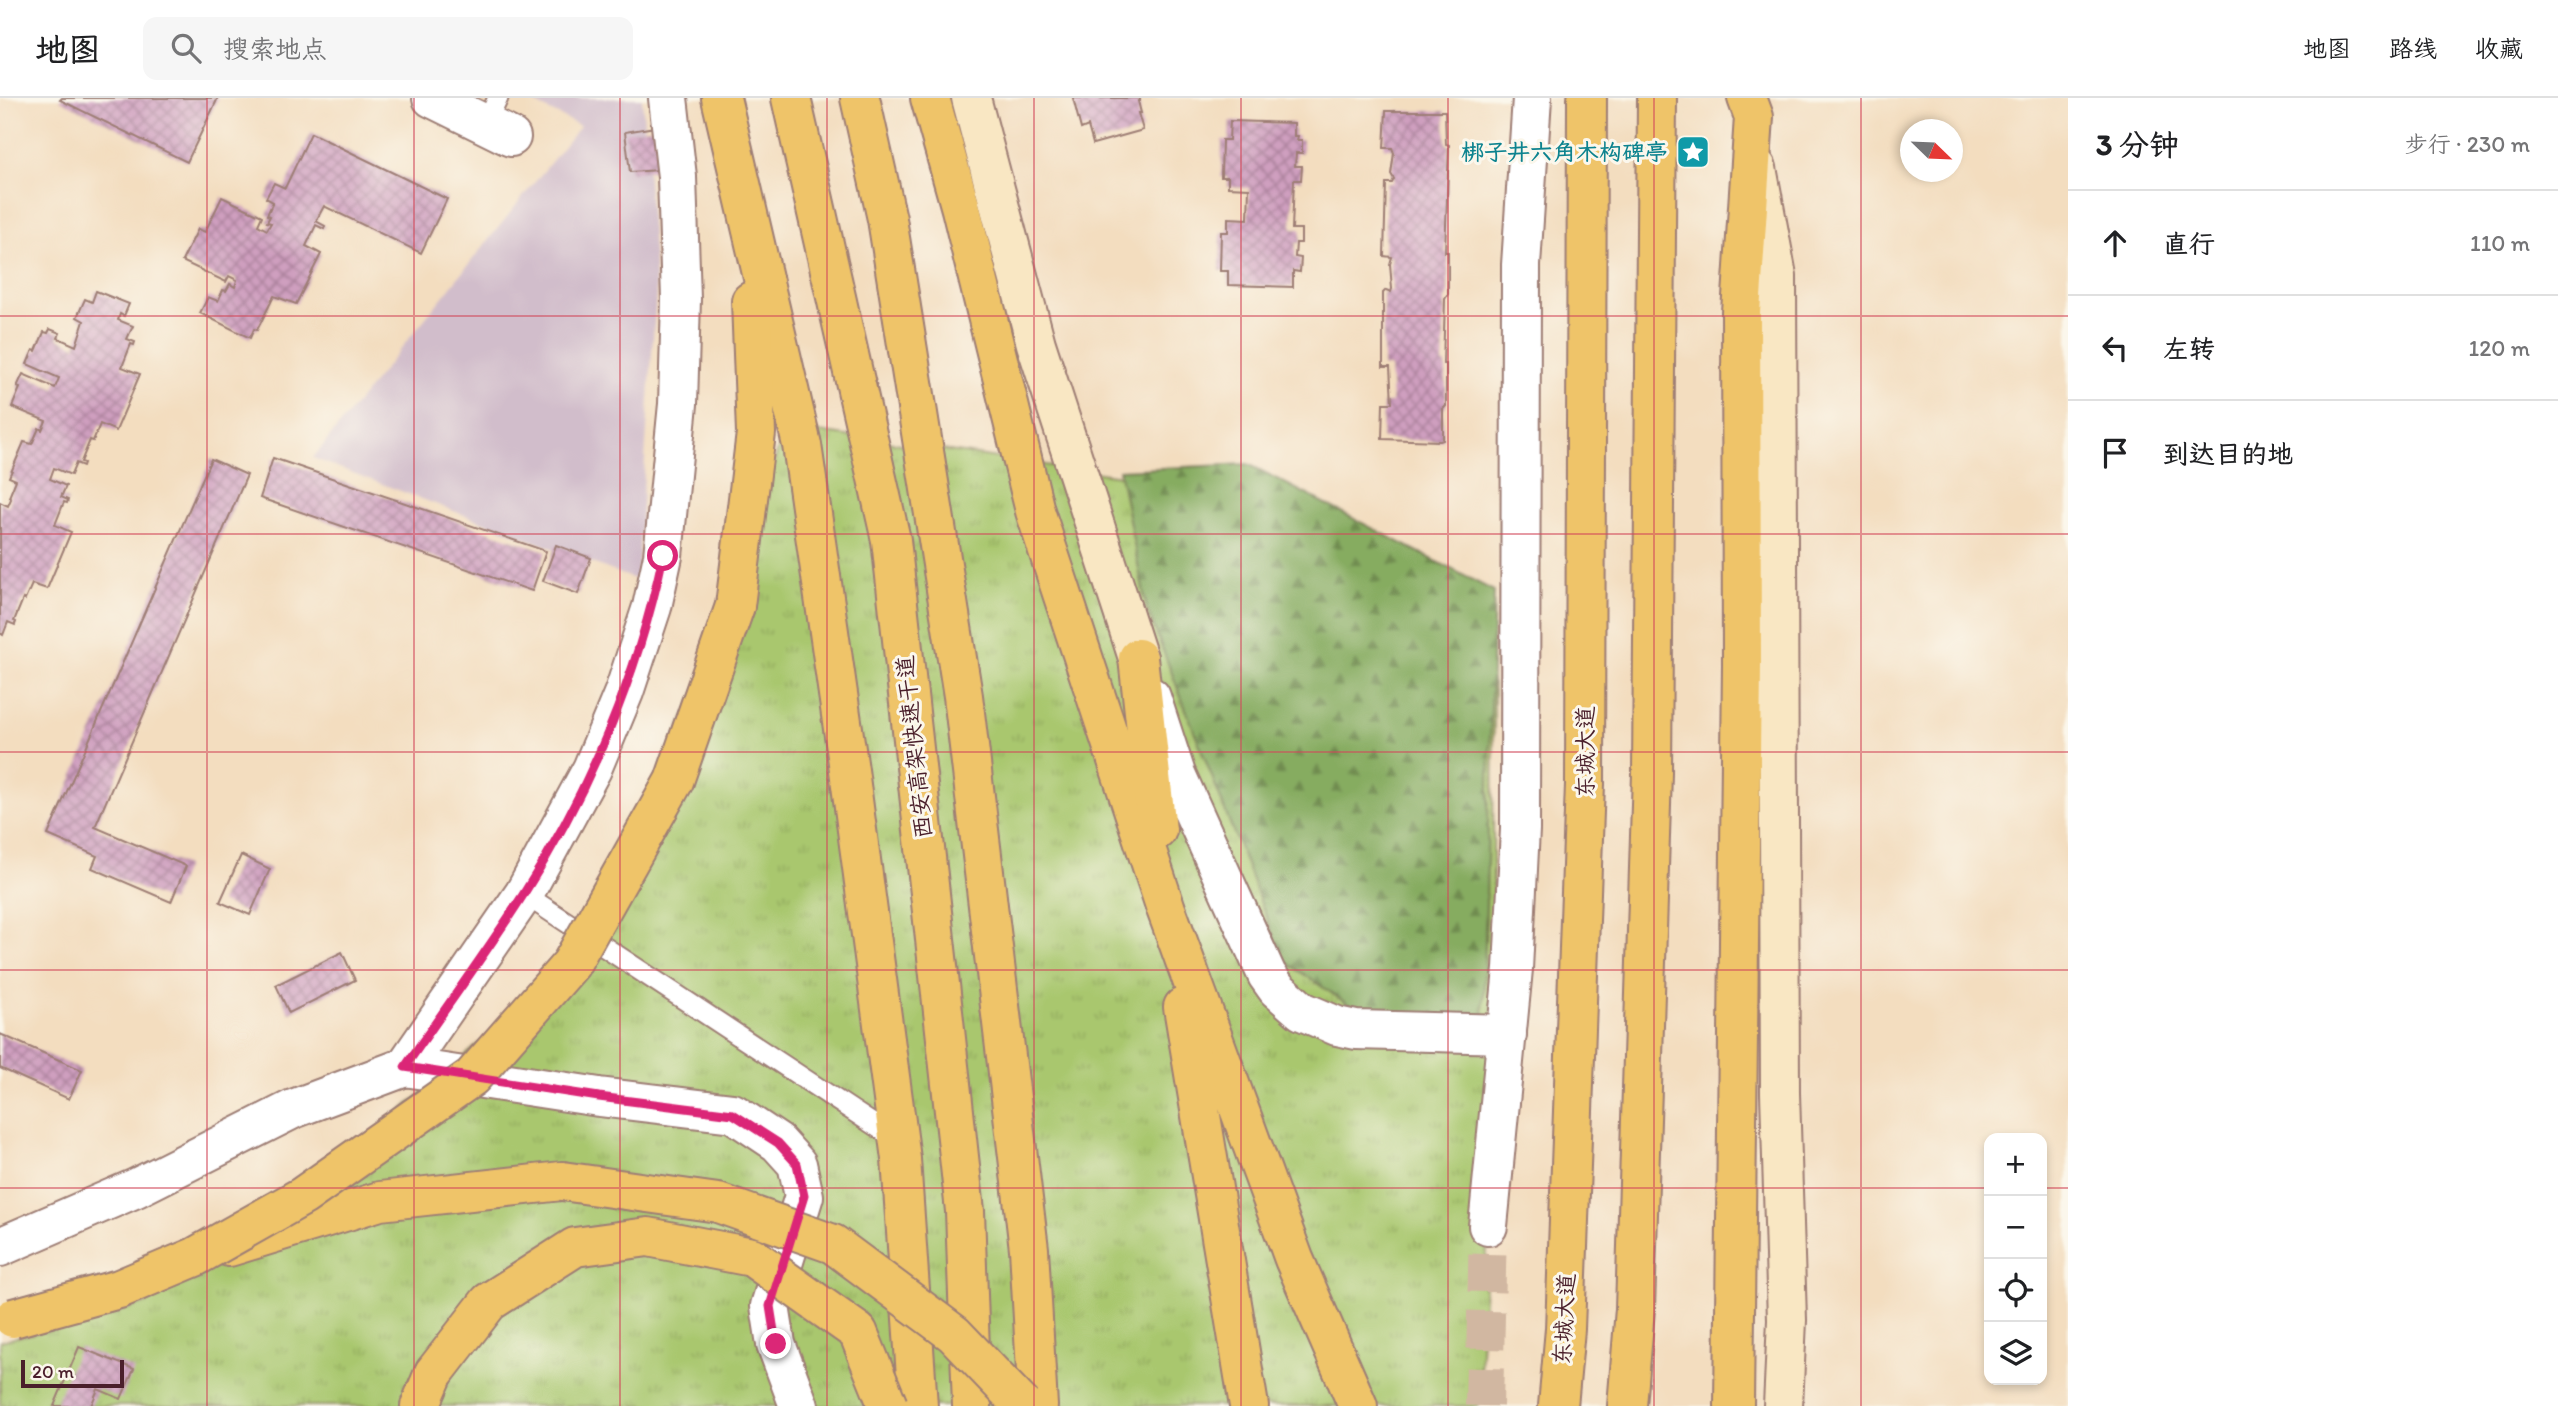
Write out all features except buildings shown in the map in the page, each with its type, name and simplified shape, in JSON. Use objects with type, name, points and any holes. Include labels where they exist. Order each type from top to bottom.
[{"type":"main road","points":[[721,98],[802,445],[899,1141],[918,1406]]},
{"type":"main road","name":"西安高架快速干道","points":[[791,98],[891,540],[965,1212],[972,1406]]},
{"type":"main road","points":[[860,98],[887,219],[963,696],[1030,1249],[1038,1406]]},
{"type":"main road","points":[[930,98],[961,209],[1035,511],[1166,909],[1294,1259],[1358,1406]]},
{"type":"main road","points":[[971,98],[1036,344],[1138,658],[1166,909],[1249,1406]]},
{"type":"main road","name":"东城大道","points":[[1558,1406],[1565,1329],[1585,784],[1587,98]]},
{"type":"main road","points":[[1627,1406],[1636,1309],[1652,773],[1657,98]]},
{"type":"main road","points":[[1734,1406],[1742,664],[1741,313],[1751,114]]},
{"type":"main road","points":[[1751,114],[1777,276],[1780,1093],[1787,1320],[1783,1406]]},
{"type":"main road","points":[[195,1257],[303,1196],[472,1077],[572,964],[674,781],[735,606],[756,433],[748,211]]},
{"type":"main road","points":[[7,1319],[119,1289],[195,1257],[380,1201],[562,1181],[718,1203],[833,1244],[954,1334],[1023,1406]]},
{"type":"main road","points":[[427,1390],[489,1302],[575,1247],[648,1237],[752,1257],[774,1272],[858,1332],[888,1406]]},
{"type":"street","points":[[432,98],[499,120]]},
{"type":"street","points":[[405,1067],[524,894],[592,769],[624,692],[652,607],[663,556],[678,404],[681,299],[677,177],[668,98]]},
{"type":"street","points":[[1488,1226],[1513,969],[1520,829],[1521,265],[1532,98]]},
{"type":"street","points":[[1138,658],[1176,774],[1267,975],[1283,995],[1302,1011],[1319,1020],[1356,1030],[1507,1034]]},
{"type":"street","points":[[0,1247],[136,1188],[293,1109],[405,1067],[599,1097],[733,1114],[778,1143],[797,1164],[804,1196],[770,1306],[776,1344],[799,1406]]},
{"type":"lane","points":[[524,894],[899,1141]]},
{"type":"shaded area","points":[[524,98],[642,98],[656,293],[637,580],[313,458],[580,126]]},
{"type":"green space","points":[[784,427],[1121,476],[1478,623],[1494,689],[1491,1176],[1478,1406],[0,1406],[0,1341],[85,1322],[147,1303],[303,1196],[571,964],[735,606]]},
{"type":"green space","points":[[1248,464],[1494,591],[1483,1023],[1371,1020],[1283,960],[1147,609],[1119,470]]},
{"type":"tunnel","points":[[1484,1406],[1488,1226]]},
{"type":"place","name":"梆子井六角木构碑亭","points":[[1693,152]]},
{"type":"route","points":[[663,556],[652,607],[624,692],[592,769],[524,894],[405,1067],[599,1097],[733,1114],[778,1143],[797,1164],[804,1196],[770,1306],[776,1344]]}]
